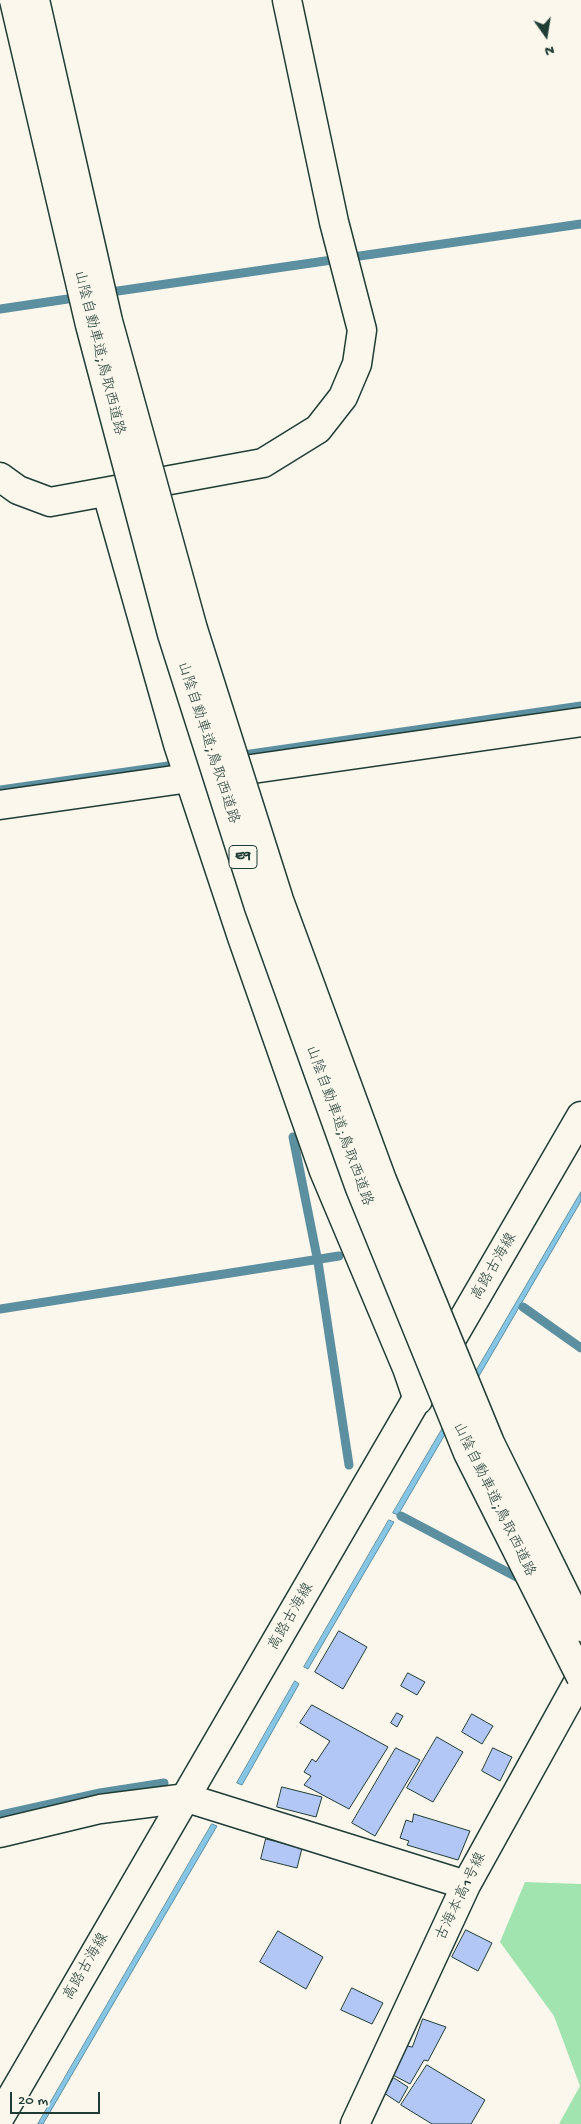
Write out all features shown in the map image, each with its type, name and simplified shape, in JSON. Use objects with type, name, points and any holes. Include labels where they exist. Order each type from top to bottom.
[{"type":"main road","name":"山陰自動車道;鳥取西道路","points":[[14,0],[90,325],[172,634],[259,907],[360,1188],[468,1453],[581,1677]]},
{"type":"main road","name":"山陰自動車道;鳥取西道路","points":[[35,0],[108,320],[194,629],[279,900],[382,1180],[475,1406],[490,1442],[581,1627]]},
{"type":"main road","points":[[0,477],[18,490],[50,502],[263,463],[318,429],[343,397],[357,364],[362,330],[334,222],[287,0]]},
{"type":"main road","points":[[107,493],[189,777],[324,1171],[407,1368],[418,1400]]},
{"type":"main road","points":[[0,805],[581,722]]},
{"type":"main road","name":"高路古海線","points":[[0,2116],[418,1400],[581,1116]]},
{"type":"main road","name":"古海本高1号線","points":[[355,2124],[466,1885],[581,1677]]},
{"type":"main road","points":[[0,1833],[100,1810],[186,1798],[466,1885]]},
{"type":"green space","points":[[525,1882],[581,1884],[581,2124],[559,2124],[580,2086],[554,2016],[500,1942]]},
{"type":"water","points":[[581,1192],[581,1201],[398,1515],[393,1513]]},
{"type":"water","points":[[389,1520],[394,1522],[308,1669],[304,1667]]},
{"type":"water","points":[[295,1681],[299,1684],[242,1785],[237,1783]]},
{"type":"water","points":[[212,1824],[217,1826],[43,2124],[38,2124]]},
{"type":"building","points":[[339,1631],[367,1647],[343,1689],[315,1672]]},
{"type":"building","points":[[408,1673],[425,1682],[417,1695],[401,1686]]},
{"type":"building","points":[[312,1705],[388,1747],[349,1809],[304,1785],[311,1776],[304,1772],[312,1759],[316,1762],[330,1741],[300,1723]]},
{"type":"building","points":[[397,1713],[403,1716],[397,1727],[391,1723]]},
{"type":"building","points":[[472,1714],[493,1726],[482,1744],[462,1732]]},
{"type":"building","points":[[437,1737],[463,1752],[433,1802],[407,1788]]},
{"type":"building","points":[[396,1748],[420,1760],[375,1836],[352,1823]]},
{"type":"building","points":[[493,1748],[512,1757],[500,1781],[482,1771]]},
{"type":"building","points":[[282,1787],[322,1797],[316,1817],[277,1807]]},
{"type":"building","points":[[414,1814],[470,1831],[458,1860],[407,1845],[409,1841],[400,1838],[406,1820],[412,1822]]},
{"type":"building","points":[[266,1839],[302,1848],[297,1868],[261,1859]]},
{"type":"building","points":[[466,1930],[492,1943],[478,1971],[452,1957]]},
{"type":"building","points":[[278,1931],[323,1957],[306,1989],[260,1962]]},
{"type":"building","points":[[352,1988],[383,2003],[372,2024],[341,2010]]},
{"type":"building","points":[[423,2019],[446,2027],[428,2061],[424,2060],[410,2084],[393,2075],[407,2046],[412,2047]]},
{"type":"building","points":[[427,2065],[485,2100],[471,2124],[432,2124],[401,2105]]},
{"type":"building","points":[[394,2078],[408,2087],[399,2103],[384,2093]]},
{"type":"waterway","points":[[104,293],[581,224]]},
{"type":"waterway","points":[[0,309],[81,297]]},
{"type":"waterway","points":[[237,756],[581,706]]},
{"type":"waterway","points":[[0,790],[182,764]]},
{"type":"waterway","points":[[293,1137],[318,1262],[349,1465]]},
{"type":"waterway","points":[[0,1309],[339,1256]]},
{"type":"waterway","points":[[523,1307],[581,1348]]},
{"type":"waterway","points":[[401,1516],[526,1582]]},
{"type":"waterway","points":[[0,1815],[100,1793],[164,1783]]}]
